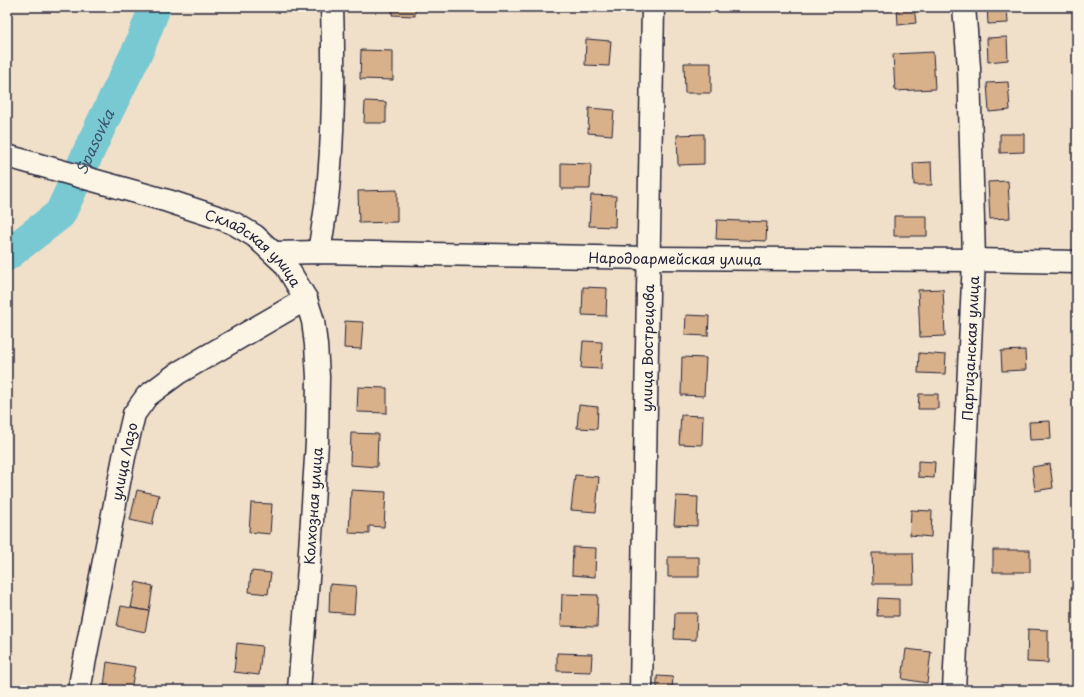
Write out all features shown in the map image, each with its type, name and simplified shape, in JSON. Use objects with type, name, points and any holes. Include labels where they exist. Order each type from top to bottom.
[{"type":"street","points":[[320,252],[329,180],[333,121],[334,55],[332,7]]},
{"type":"street","name":"улица Вострецова","points":[[641,690],[653,7]]},
{"type":"street","name":"Партизанская улица","points":[[954,690],[974,260],[969,67],[964,7]]},
{"type":"street","name":"Складская улица","points":[[7,156],[168,201],[235,224],[255,236],[285,264],[306,299],[313,321]]},
{"type":"street","name":"Народоармейская улица","points":[[274,253],[320,252],[649,258],[1077,262]]},
{"type":"street","name":"улица Лазо","points":[[79,690],[124,457],[134,414],[147,396],[178,373],[306,299]]},
{"type":"street","name":"Колхозная улица","points":[[299,690],[310,566],[317,442],[318,377],[313,321]]},
{"type":"building","points":[[392,7],[415,7],[415,16],[392,15]]},
{"type":"building","points":[[897,7],[914,7],[916,23],[898,25]]},
{"type":"building","points":[[987,7],[1007,7],[1008,23],[988,24]]},
{"type":"building","points":[[1007,37],[1008,60],[988,62],[987,38]]},
{"type":"building","points":[[586,39],[611,41],[609,66],[585,65]]},
{"type":"building","points":[[361,50],[393,51],[393,80],[360,79]]},
{"type":"building","points":[[933,52],[935,89],[895,91],[893,54]]},
{"type":"building","points":[[684,63],[711,63],[711,93],[685,93]]},
{"type":"building","points":[[1008,82],[1010,110],[989,112],[987,83]]},
{"type":"building","points":[[365,101],[386,102],[386,123],[364,123]]},
{"type":"building","points":[[589,108],[614,110],[612,135],[588,133]]},
{"type":"building","points":[[704,134],[704,164],[678,165],[677,135]]},
{"type":"building","points":[[1000,134],[1024,134],[1024,152],[1000,153]]},
{"type":"building","points":[[931,162],[932,185],[914,185],[913,163]]},
{"type":"building","points":[[561,163],[591,164],[590,189],[561,189]]},
{"type":"building","points":[[1008,181],[1010,218],[990,219],[988,182]]},
{"type":"building","points":[[397,190],[397,222],[359,223],[358,191]]},
{"type":"building","points":[[591,195],[616,196],[615,227],[589,226]]},
{"type":"building","points":[[894,216],[927,216],[927,236],[894,236]]},
{"type":"building","points":[[717,220],[767,222],[766,241],[716,239]]},
{"type":"building","points":[[583,287],[607,288],[606,316],[582,315]]},
{"type":"building","points":[[943,289],[945,336],[920,337],[918,290]]},
{"type":"building","points":[[686,315],[709,316],[708,336],[685,335]]},
{"type":"building","points":[[345,321],[363,322],[361,349],[344,348]]},
{"type":"building","points":[[583,341],[602,342],[601,369],[581,368]]},
{"type":"building","points":[[1025,350],[1026,370],[1002,371],[1001,351]]},
{"type":"building","points":[[919,353],[946,355],[945,374],[918,373]]},
{"type":"building","points":[[682,357],[706,358],[704,396],[681,395]]},
{"type":"building","points":[[358,387],[387,388],[387,413],[357,412]]},
{"type":"building","points":[[919,394],[938,394],[938,409],[918,409]]},
{"type":"building","points":[[579,405],[598,407],[597,429],[577,428]]},
{"type":"building","points":[[681,415],[703,416],[702,445],[679,444]]},
{"type":"building","points":[[1050,421],[1051,439],[1030,440],[1029,422]]},
{"type":"building","points":[[351,433],[378,434],[377,467],[350,465]]},
{"type":"building","points":[[918,461],[935,462],[934,478],[918,477]]},
{"type":"building","points":[[1050,464],[1053,488],[1035,491],[1032,467]]},
{"type":"building","points":[[575,475],[599,477],[596,512],[571,510]]},
{"type":"building","points":[[137,490],[159,495],[152,525],[130,520]]},
{"type":"building","points":[[351,490],[386,492],[384,527],[369,526],[369,534],[349,533]]},
{"type":"building","points":[[676,496],[698,497],[697,526],[674,525]]},
{"type":"building","points":[[251,503],[272,504],[270,534],[249,532]]},
{"type":"building","points":[[911,510],[932,511],[931,537],[910,535]]},
{"type":"building","points":[[573,547],[596,548],[595,577],[572,575]]},
{"type":"building","points":[[993,550],[1030,550],[1030,572],[993,572]]},
{"type":"building","points":[[872,553],[913,553],[914,584],[873,584]]},
{"type":"building","points":[[668,557],[699,557],[699,577],[668,577]]},
{"type":"building","points":[[251,571],[271,573],[268,594],[249,592]]},
{"type":"building","points":[[136,582],[153,586],[149,611],[131,608]]},
{"type":"building","points":[[330,584],[356,586],[354,614],[329,612]]},
{"type":"building","points":[[562,594],[598,595],[597,627],[561,626]]},
{"type":"building","points":[[878,598],[899,599],[899,616],[877,616]]},
{"type":"building","points":[[121,606],[149,611],[145,632],[117,626]]},
{"type":"building","points":[[675,613],[697,613],[696,640],[674,639]]},
{"type":"building","points":[[1028,629],[1048,630],[1048,663],[1027,662]]},
{"type":"building","points":[[237,643],[262,646],[259,675],[234,672]]},
{"type":"building","points":[[906,649],[931,652],[927,683],[902,679]]},
{"type":"building","points":[[557,653],[592,654],[591,672],[557,671]]},
{"type":"building","points":[[107,662],[135,667],[131,690],[104,686]]},
{"type":"building","points":[[657,676],[673,677],[672,690],[657,690]]},
{"type":"waterway","name":"Spasovka","points":[[7,255],[60,214],[101,125],[139,48],[155,7]]}]
